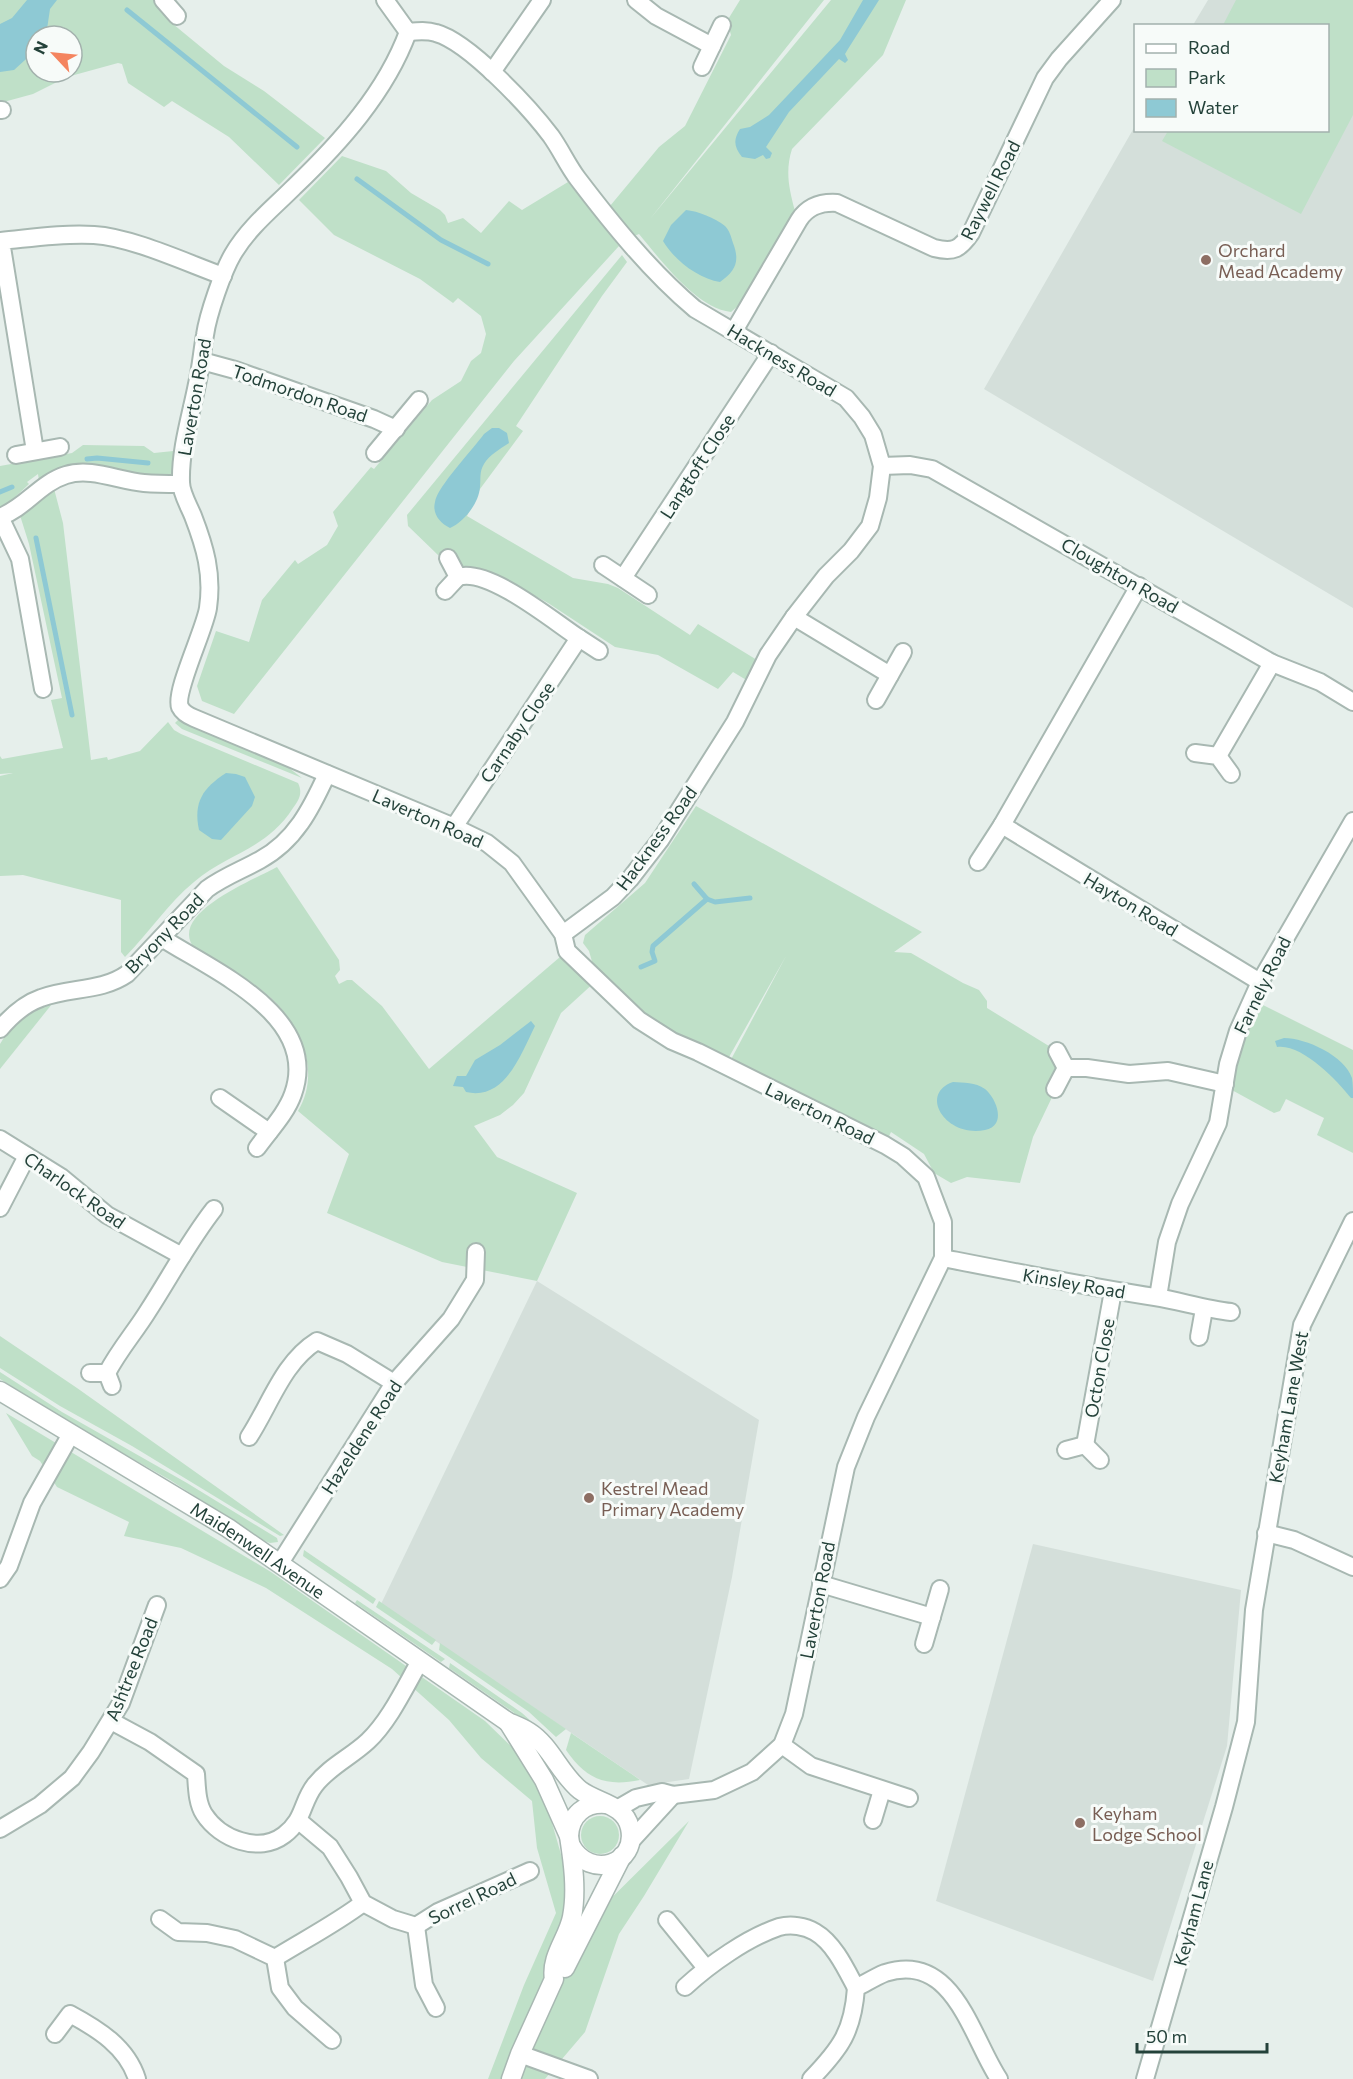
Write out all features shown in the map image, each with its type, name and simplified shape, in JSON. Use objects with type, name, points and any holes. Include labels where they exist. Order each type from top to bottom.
[{"type":"street","points":[[163,0],[177,16]]},
{"type":"street","points":[[385,0],[408,32]]},
{"type":"street","points":[[492,72],[542,0]]},
{"type":"street","points":[[636,0],[656,16],[712,45]]},
{"type":"street","name":"Raywell Road","points":[[735,332],[798,220],[806,210],[824,202],[837,203],[934,248],[947,251],[956,249],[964,243],[971,233],[1045,78],[1112,0]]},
{"type":"street","points":[[702,67],[722,25]]},
{"type":"street","name":"Hackness Road","points":[[408,32],[425,31],[445,36],[492,72],[551,136],[577,177],[614,224],[673,291],[695,309],[846,398],[873,435],[882,466],[878,498],[870,526],[826,576],[768,655],[735,722],[661,838],[630,879],[613,897],[563,934]]},
{"type":"street","name":"Laverton Road","points":[[408,32],[402,50],[385,81],[340,139],[293,189],[249,230],[233,254],[223,276],[205,332],[202,362],[183,450],[181,484],[207,555],[210,574],[208,610],[180,694],[179,705],[189,716],[487,843],[512,863],[563,934],[567,951],[639,1020],[672,1041],[810,1107],[903,1156],[926,1177],[943,1222],[943,1258],[866,1417],[846,1467],[794,1714],[782,1745],[752,1773],[714,1790],[673,1795],[662,1792],[612,1807]]},
{"type":"street","points":[[35,451],[1,237],[97,235],[130,242],[223,276]]},
{"type":"street","name":"Langtoft Close","points":[[622,578],[771,353]]},
{"type":"street","name":"Todmordon Road","points":[[202,362],[235,370],[374,418],[396,429]]},
{"type":"street","points":[[375,453],[419,400]]},
{"type":"street","points":[[16,455],[60,447]]},
{"type":"street","name":"Cloughton Road","points":[[882,466],[910,465],[932,469],[1272,663],[1320,682],[1353,702]]},
{"type":"street","points":[[43,688],[20,559],[0,517],[18,509],[40,488],[67,474],[85,473],[142,483],[181,484]]},
{"type":"street","points":[[448,558],[458,577]]},
{"type":"street","points":[[603,566],[648,595]]},
{"type":"street","points":[[445,591],[458,577],[470,575],[494,582],[599,651]]},
{"type":"street","points":[[978,862],[1002,825],[1140,586]]},
{"type":"street","points":[[794,617],[891,675]]},
{"type":"street","name":"Carnaby Close","points":[[454,827],[579,638]]},
{"type":"street","points":[[876,700],[903,652]]},
{"type":"street","points":[[1218,756],[1272,663]]},
{"type":"street","points":[[1195,753],[1218,756],[1231,774]]},
{"type":"street","name":"Bryony Road","points":[[0,1029],[22,1008],[41,998],[93,989],[123,977],[212,885],[262,859],[286,842],[308,813],[327,774]]},
{"type":"street","name":"Farnely Road","points":[[1158,1297],[1167,1242],[1180,1203],[1218,1123],[1238,1030],[1260,982],[1353,820]]},
{"type":"street","name":"Hayton Road","points":[[1002,825],[1260,982]]},
{"type":"street","points":[[162,938],[253,995],[278,1019],[286,1031],[296,1061],[296,1084],[288,1104],[257,1148]]},
{"type":"street","points":[[1057,1051],[1066,1068]]},
{"type":"street","points":[[1066,1068],[1087,1068],[1129,1074],[1168,1071],[1225,1084]]},
{"type":"street","points":[[1055,1089],[1066,1068]]},
{"type":"street","points":[[220,1098],[269,1132]]},
{"type":"street","name":"Charlock Road","points":[[0,1139],[61,1178],[107,1215],[182,1256]]},
{"type":"street","points":[[0,1208],[27,1156]]},
{"type":"street","points":[[103,1377],[214,1209]]},
{"type":"street","name":"Keyham Lane West","points":[[1266,1533],[1302,1325],[1353,1221]]},
{"type":"street","name":"Hazeldene Road","points":[[280,1563],[394,1383],[451,1319],[475,1280],[476,1252]]},
{"type":"street","name":"Kinsley Road","points":[[943,1258],[1113,1291],[1158,1297],[1204,1309],[1231,1312]]},
{"type":"street","name":"Octon Close","points":[[1085,1445],[1113,1291]]},
{"type":"street","points":[[1200,1337],[1204,1309]]},
{"type":"street","points":[[249,1437],[289,1368],[305,1349],[317,1341],[347,1354],[394,1383]]},
{"type":"street","name":"Maidenwell Avenue","points":[[0,1390],[175,1495],[280,1563],[508,1722],[529,1732],[537,1738],[566,1777],[579,1789],[612,1807]]},
{"type":"street","points":[[3,1568],[32,1503],[71,1434]]},
{"type":"street","points":[[1066,1450],[1085,1445],[1100,1460]]},
{"type":"street","points":[[1266,1533],[1294,1540],[1353,1567]]},
{"type":"street","name":"Keyham Lane","points":[[1145,2079],[1224,1807],[1246,1722],[1254,1610],[1266,1533]]},
{"type":"street","points":[[821,1584],[932,1617]]},
{"type":"street","points":[[924,1644],[940,1589]]},
{"type":"street","name":"Ashtree Road","points":[[0,1828],[40,1805],[72,1778],[121,1704],[157,1605]]},
{"type":"street","points":[[111,1721],[150,1743],[196,1774],[200,1806],[222,1834],[234,1840],[260,1843],[271,1841],[283,1836],[299,1821],[315,1785],[332,1767],[371,1738],[420,1661]]},
{"type":"street","name":"Maidenwell Avenue","points":[[508,1722],[542,1775],[579,1858],[597,1865],[613,1863],[626,1849]]},
{"type":"street","points":[[782,1745],[812,1766],[909,1798]]},
{"type":"street","points":[[873,1820],[882,1790]]},
{"type":"street","points":[[626,1849],[673,1795]]},
{"type":"street","name":"Maidenwell Avenue","points":[[554,1979],[552,1968],[569,1929],[573,1910],[571,1824],[577,1814],[593,1804],[612,1807]]},
{"type":"street","points":[[612,1807],[629,1824],[626,1849]]},
{"type":"street","points":[[275,1958],[325,1926],[344,1917],[363,1903],[330,1847],[299,1821]]},
{"type":"street","name":"Maidenwell Avenue","points":[[511,2079],[554,1979],[563,1973],[626,1849]]},
{"type":"street","name":"Sorrel Road","points":[[363,1903],[393,1919],[416,1926],[438,1912],[530,1871]]},
{"type":"street","points":[[160,1919],[178,1932],[207,1933],[235,1939],[275,1958]]},
{"type":"street","points":[[668,1920],[706,1968]]},
{"type":"street","name":"Sorrel Road","points":[[416,1926],[424,1985],[436,2008]]},
{"type":"street","points":[[686,1987],[706,1968],[751,1941],[780,1927],[799,1926],[823,1938],[840,1960],[856,1988],[854,2012],[841,2046],[811,2079]]},
{"type":"street","points":[[275,1958],[280,1988],[295,2008],[332,2040]]},
{"type":"street","points":[[856,1988],[894,1971],[917,1971],[939,1981],[956,1998],[985,2058],[999,2079]]},
{"type":"street","points":[[55,2034],[70,2013],[114,2042],[133,2065],[137,2079]]},
{"type":"street","points":[[520,2054],[589,2079]]},
{"type":"shaded area","name":"Orchard Mead Academy","points":[[1208,0],[1353,0],[1353,608],[984,389],[1134,128],[1134,132],[1329,132],[1329,24],[1194,24]]},
{"type":"shaded area","name":"Kestrel Mead Primary Academy","points":[[537,1281],[759,1420],[732,1577],[689,1779],[648,1785],[381,1604]]},
{"type":"shaded area","name":"Keyham Lodge School","points":[[1033,1544],[1241,1590],[1227,1746],[1153,1981],[936,1901]]},
{"type":"green space","points":[[0,0],[154,0],[173,24],[224,66],[264,91],[325,138],[279,185],[229,137],[172,101],[164,107],[128,83],[122,64],[118,63],[84,72],[84,24],[24,24],[24,84],[53,84],[33,94],[0,103]]},
{"type":"green space","points":[[740,0],[824,0],[650,219],[831,0],[906,0],[883,55],[792,149],[789,180],[795,211],[739,305],[731,312],[718,309],[692,292],[668,269],[639,234],[627,239],[605,212],[659,147],[685,126],[731,35],[727,21]]},
{"type":"green space","points":[[1236,0],[1353,0],[1353,115],[1301,214],[1162,141],[1167,132],[1329,132],[1329,24],[1224,24]]},
{"type":"green space","points":[[342,156],[386,171],[411,193],[440,210],[448,223],[463,218],[481,233],[509,201],[522,210],[568,182],[619,246],[514,361],[234,714],[202,701],[197,686],[216,631],[249,642],[262,600],[295,560],[298,564],[327,545],[338,526],[333,512],[371,467],[374,469],[432,400],[461,381],[471,361],[481,353],[486,334],[481,316],[458,298],[453,303],[420,279],[334,235],[299,200]]},
{"type":"green space","points":[[622,255],[627,262],[516,426],[523,431],[480,489],[467,516],[573,578],[618,588],[690,635],[698,624],[757,660],[748,681],[733,672],[718,689],[658,655],[615,647],[548,603],[501,577],[463,566],[451,549],[438,555],[408,526],[407,515]]},
{"type":"green space","points":[[83,445],[144,446],[154,453],[183,450],[181,484],[108,476],[52,481],[63,523],[91,760],[107,757],[108,760],[140,751],[168,722],[174,730],[181,734],[298,783],[300,790],[300,796],[295,805],[271,833],[194,882],[125,957],[121,952],[121,900],[23,875],[0,876],[0,776],[13,773],[0,774],[0,756],[2,759],[63,748],[51,700],[62,698],[29,544],[18,509],[40,488],[38,474],[27,482],[29,484],[11,501],[0,508],[0,466],[72,453]]},
{"type":"green space","points":[[178,720],[289,768],[302,778],[182,729],[175,723]]},
{"type":"green space","points":[[696,806],[922,932],[894,952],[911,953],[979,990],[987,1001],[987,1008],[1057,1051],[1066,1068],[1033,1137],[1020,1183],[967,1177],[951,1183],[934,1173],[924,1154],[891,1132],[885,1145],[727,1067],[786,956],[724,1066],[670,1039],[597,979],[589,951],[583,943],[585,935],[645,883]]},
{"type":"green space","points":[[277,867],[339,960],[340,970],[335,976],[339,984],[352,980],[382,1006],[429,1069],[567,951],[596,981],[561,1013],[524,1093],[500,1115],[474,1126],[497,1157],[577,1193],[537,1281],[442,1262],[327,1213],[349,1154],[298,1111],[305,1095],[308,1078],[303,1046],[296,1030],[287,1016],[264,992],[196,950],[189,937],[192,924],[216,900]]},
{"type":"green space","points":[[56,999],[0,1069],[0,1044],[5,1036],[30,1011]]},
{"type":"green space","points":[[1261,1004],[1353,1050],[1353,1153],[1317,1135],[1324,1118],[1286,1099],[1280,1111],[1274,1113],[1230,1089],[1245,1039]]},
{"type":"green space","points":[[0,1336],[284,1535],[280,1536],[0,1368]]},
{"type":"green space","points":[[0,1372],[62,1412],[187,1483],[277,1538],[278,1542],[264,1541],[170,1480],[73,1425],[0,1379]]},
{"type":"green space","points":[[6,1413],[271,1572],[485,1721],[519,1754],[548,1809],[566,1872],[566,1943],[689,1821],[619,1934],[585,2032],[545,2079],[488,2079],[524,1985],[556,1913],[537,1848],[532,1801],[481,1758],[449,1720],[392,1669],[266,1588],[181,1548],[124,1536],[129,1522],[57,1487],[40,1461],[32,1456]]},
{"type":"green space","points":[[304,1550],[376,1599],[373,1604],[303,1556]]},
{"type":"green space","points":[[357,1600],[445,1659],[441,1662],[355,1603]]},
{"type":"green space","points":[[379,1601],[436,1640],[432,1645],[376,1607]]},
{"type":"green space","points":[[440,1643],[566,1729],[556,1737],[529,1712],[439,1650]]},
{"type":"green space","points":[[450,1663],[522,1713],[552,1740],[548,1744],[513,1712],[449,1668]]},
{"type":"green space","points":[[571,1733],[640,1780],[606,1781],[589,1774],[573,1760],[566,1750]]},
{"type":"green space","points":[[600,1816],[614,1821],[619,1835],[614,1849],[600,1854],[586,1849],[581,1835],[586,1821]]},
{"type":"water","points":[[27,0],[57,0],[50,9],[48,24],[24,24],[24,61],[14,70],[0,72],[0,24],[12,18]]},
{"type":"water","points":[[863,0],[879,0],[845,54],[848,60],[845,63],[839,59],[789,112],[766,147],[772,153],[770,158],[766,159],[763,155],[755,159],[742,157],[735,143],[740,129],[750,127],[769,115],[840,40]]},
{"type":"water","points":[[686,210],[711,218],[725,226],[729,232],[736,260],[733,270],[720,282],[704,277],[688,268],[663,241],[671,225]]},
{"type":"water","points":[[492,428],[499,428],[507,433],[509,443],[486,461],[481,470],[479,493],[474,505],[460,521],[450,528],[440,521],[436,514],[434,506],[437,495],[456,468],[484,434]]},
{"type":"water","points":[[226,773],[245,777],[255,797],[252,806],[221,840],[212,839],[199,830],[197,811],[206,790]]},
{"type":"water","points":[[531,1021],[535,1026],[524,1049],[510,1073],[501,1082],[480,1093],[466,1092],[463,1087],[453,1086],[457,1076],[466,1076],[475,1060],[500,1045]]},
{"type":"water","points":[[1284,1038],[1313,1045],[1342,1062],[1352,1078],[1353,1098],[1318,1064],[1297,1051],[1277,1047],[1275,1041]]},
{"type":"water","points":[[953,1082],[977,1085],[989,1093],[998,1112],[998,1118],[992,1128],[971,1131],[959,1128],[941,1114],[937,1105],[938,1096],[943,1088]]},
{"type":"waterway","points":[[127,10],[297,147]]},
{"type":"waterway","points":[[357,179],[441,240],[488,264]]},
{"type":"waterway","points":[[87,459],[148,463]]},
{"type":"waterway","points":[[0,492],[12,487]]},
{"type":"waterway","points":[[36,538],[72,715]]},
{"type":"waterway","points":[[694,884],[707,899],[715,902],[750,898]]},
{"type":"waterway","points":[[641,967],[655,961],[653,946],[707,899]]},
{"type":"place","name":"Orchard Mead Academy","points":[[1206,260]]},
{"type":"place","name":"Kestrel Mead Primary Academy","points":[[589,1498]]},
{"type":"place","name":"Keyham Lodge School","points":[[1080,1823]]}]
